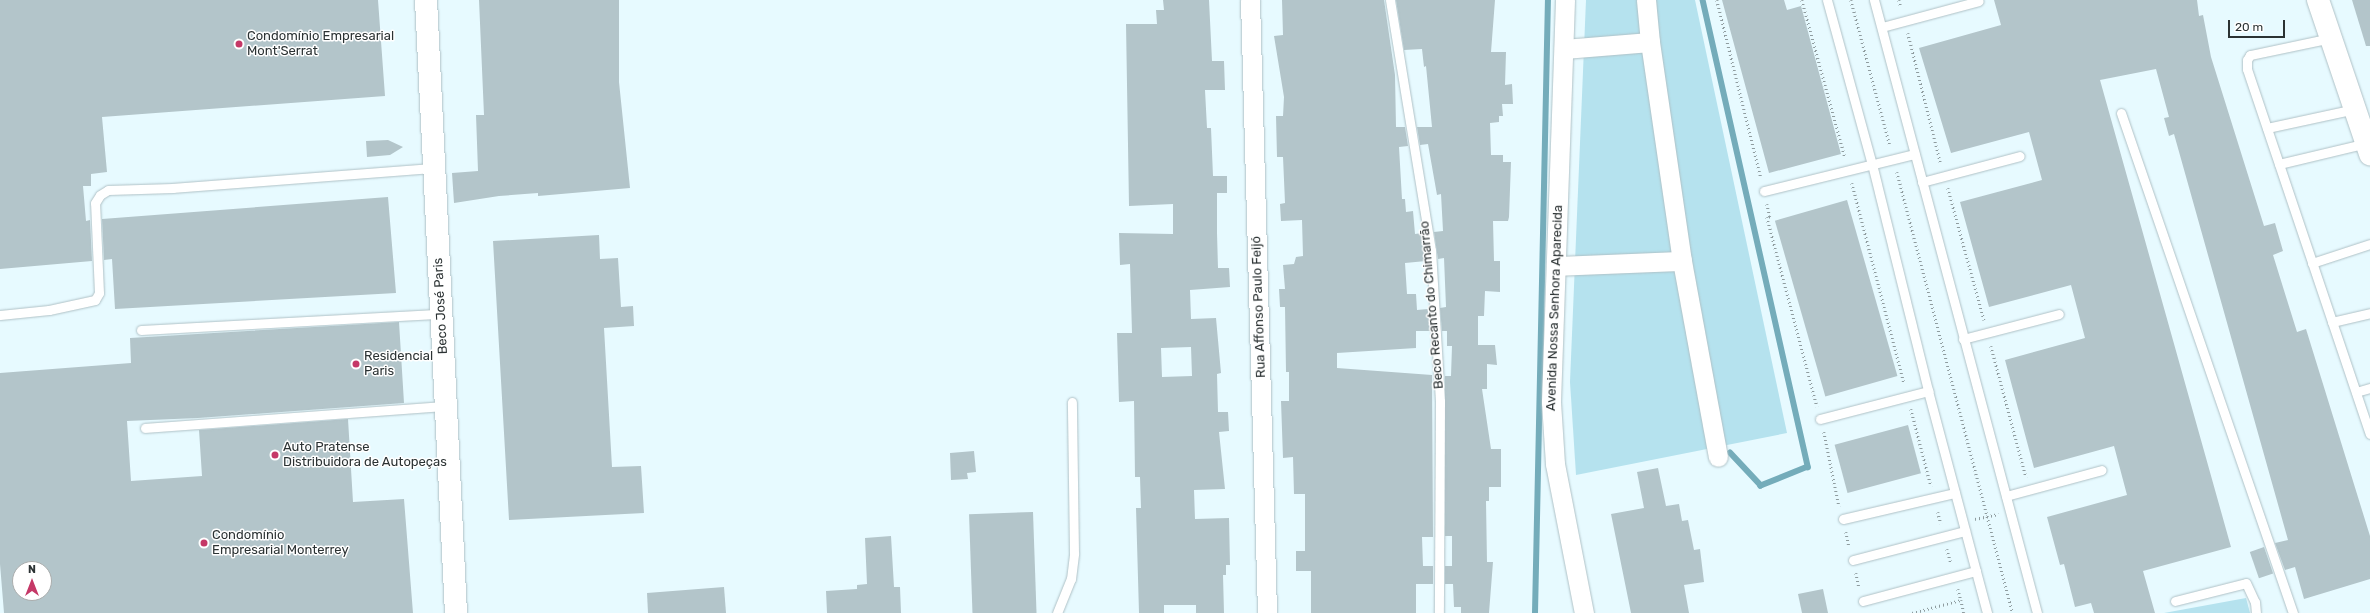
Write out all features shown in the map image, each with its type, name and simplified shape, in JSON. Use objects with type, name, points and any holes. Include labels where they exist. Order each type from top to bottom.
[{"type":"street","name":"Beco José Paris","points":[[426,0],[456,613]]},
{"type":"street","name":"Rua Affonso Paulo Feijó","points":[[1250,0],[1267,613]]},
{"type":"street","name":"Avenida Nossa Senhora Aparecida","points":[[1565,0],[1551,402],[1555,464],[1584,613]]},
{"type":"street","points":[[1646,0],[1650,42],[1682,261],[1718,457]]},
{"type":"street","points":[[2318,0],[2368,149]]},
{"type":"street","points":[[1564,49],[1650,42]]},
{"type":"street","points":[[1556,266],[1682,261]]},
{"type":"lane","name":"Beco Recanto do Chimarrão","points":[[1390,0],[1431,250],[1440,401],[1439,613]]},
{"type":"lane","points":[[1827,0],[1872,164],[1928,391],[1987,613]]},
{"type":"lane","points":[[1874,0],[2037,613]]},
{"type":"lane","points":[[1882,27],[1979,1]]},
{"type":"lane","points":[[2331,38],[2250,55],[2246,60],[2247,69],[2370,434]]},
{"type":"lane","points":[[2267,128],[2355,109]]},
{"type":"lane","points":[[2121,113],[2293,613]]},
{"type":"lane","points":[[2279,164],[2368,149]]},
{"type":"lane","points":[[1764,191],[1915,154]]},
{"type":"lane","points":[[1922,182],[2020,156]]},
{"type":"lane","points":[[0,315],[49,310],[96,300],[99,293],[96,203],[100,195],[108,190],[173,188],[434,168]]},
{"type":"lane","points":[[2312,262],[2370,244]]},
{"type":"lane","points":[[2332,322],[2370,313]]},
{"type":"lane","points":[[141,330],[442,314]]},
{"type":"lane","points":[[1963,339],[2059,314]]},
{"type":"lane","points":[[2356,392],[2370,388]]},
{"type":"lane","points":[[1820,419],[1928,391]]},
{"type":"lane","points":[[1057,613],[1071,579],[1074,553],[1072,402]]},
{"type":"lane","points":[[145,428],[446,406]]},
{"type":"lane","points":[[2006,496],[2102,470]]},
{"type":"lane","points":[[1843,519],[1955,493]]},
{"type":"lane","points":[[1853,560],[1944,536],[1964,526]]},
{"type":"lane","points":[[1862,601],[1976,572]]},
{"type":"lane","points":[[2175,601],[2246,583],[2254,602],[2256,613]]},
{"type":"path","points":[[1717,0],[1770,217],[1767,217],[1820,419],[1862,601]]},
{"type":"path","points":[[1802,0],[1942,527],[1964,526],[1988,516],[2010,510]]},
{"type":"path","points":[[1851,0],[2013,613]]},
{"type":"path","points":[[1899,0],[1944,176],[2030,490]]},
{"type":"path","points":[[1944,536],[1964,613]]},
{"type":"path","points":[[1912,613],[1961,600]]},
{"type":"shaded area","points":[[1586,0],[1695,0],[1787,433],[1576,475],[1570,382]]},
{"type":"shaded area","points":[[2246,598],[2250,613],[2164,613]]},
{"type":"building","points":[[0,0],[378,0],[385,96],[102,117],[107,172],[91,174],[91,186],[83,186],[86,221],[90,220],[92,261],[0,269]]},
{"type":"building","points":[[479,0],[619,0],[619,82],[630,188],[538,196],[538,193],[499,196],[454,203],[452,173],[478,171],[476,115],[484,115]]},
{"type":"building","points":[[1163,0],[1209,0],[1212,61],[1224,61],[1225,90],[1205,90],[1207,128],[1211,128],[1213,176],[1227,176],[1227,193],[1217,193],[1217,233],[1218,268],[1229,268],[1230,287],[1190,290],[1191,319],[1216,318],[1221,373],[1217,374],[1218,412],[1228,412],[1229,431],[1219,432],[1225,489],[1194,490],[1195,519],[1229,518],[1230,565],[1226,565],[1226,575],[1223,575],[1224,613],[1196,613],[1196,605],[1164,605],[1164,613],[1139,613],[1136,508],[1141,508],[1140,477],[1135,477],[1134,401],[1119,402],[1117,333],[1132,333],[1130,264],[1120,265],[1119,233],[1173,234],[1173,204],[1129,206],[1126,24],[1157,24],[1156,10],[1164,10]],"holes":[[[1191,347],[1192,376],[1162,377],[1161,348]]]},
{"type":"building","points":[[1282,0],[1384,0],[1395,75],[1396,127],[1405,127],[1408,146],[1399,147],[1402,199],[1405,199],[1406,212],[1413,211],[1415,234],[1422,233],[1426,261],[1405,263],[1407,294],[1416,294],[1417,310],[1428,309],[1430,331],[1416,331],[1416,348],[1337,353],[1337,368],[1432,375],[1433,537],[1422,537],[1423,566],[1433,566],[1433,584],[1416,584],[1416,613],[1311,613],[1311,571],[1296,571],[1296,551],[1305,551],[1305,494],[1294,494],[1293,457],[1283,458],[1281,401],[1289,401],[1289,372],[1286,372],[1285,307],[1280,307],[1279,289],[1285,289],[1283,265],[1294,264],[1296,257],[1303,256],[1302,220],[1281,221],[1280,204],[1285,203],[1283,157],[1277,157],[1276,116],[1283,116],[1284,97],[1274,36],[1283,35]]},
{"type":"building","points":[[1396,0],[1495,0],[1491,52],[1506,52],[1505,85],[1512,84],[1513,104],[1502,104],[1503,116],[1499,116],[1499,122],[1490,123],[1491,155],[1503,155],[1503,162],[1511,162],[1508,221],[1493,221],[1494,261],[1500,261],[1500,292],[1485,291],[1484,316],[1478,316],[1478,345],[1495,345],[1497,365],[1487,364],[1487,389],[1482,389],[1491,449],[1501,449],[1501,487],[1489,487],[1489,501],[1486,501],[1487,562],[1493,562],[1489,613],[1461,613],[1461,607],[1454,607],[1453,584],[1445,584],[1445,566],[1452,566],[1452,536],[1445,536],[1445,376],[1451,376],[1452,346],[1447,346],[1447,331],[1442,331],[1440,308],[1446,307],[1444,258],[1438,259],[1434,232],[1443,231],[1441,194],[1437,195],[1428,144],[1420,145],[1417,127],[1432,127],[1426,66],[1424,67],[1422,49],[1404,50]]},
{"type":"building","points":[[1722,0],[1784,0],[1787,10],[1801,6],[1841,154],[1769,173]]},
{"type":"building","points":[[1994,0],[2197,0],[2199,16],[2203,15],[2211,57],[2264,226],[2275,223],[2283,251],[2273,255],[2297,332],[2306,329],[2370,536],[2370,579],[2304,599],[2295,567],[2285,570],[2275,543],[2288,540],[2174,134],[2169,136],[2164,118],[2169,117],[2156,69],[2100,80],[2231,547],[2143,571],[2155,613],[2094,613],[2091,603],[2075,607],[2064,564],[2060,565],[2047,517],[2127,495],[2114,446],[2034,468],[2005,360],[2085,338],[2071,285],[1989,307],[1960,202],[2042,180],[2029,132],[1951,153],[1919,48],[2001,25]]},
{"type":"building","points":[[2352,0],[2370,0],[2370,46],[2366,46]]},
{"type":"building","points":[[388,140],[403,147],[390,155],[367,157],[366,141]]},
{"type":"building","points":[[388,197],[396,293],[115,309],[112,259],[104,260],[102,219]]},
{"type":"building","points":[[1847,200],[1897,376],[1825,397],[1775,221]]},
{"type":"building","points":[[599,235],[600,259],[618,258],[621,307],[633,306],[634,326],[604,328],[612,467],[641,466],[644,513],[509,520],[493,241]]},
{"type":"building","points":[[399,322],[404,403],[198,418],[127,421],[131,481],[202,476],[199,430],[348,419],[353,502],[404,499],[413,613],[4,613],[0,564],[0,373],[131,363],[130,338]]},
{"type":"building","points":[[1908,425],[1921,473],[1848,493],[1835,445]]},
{"type":"building","points":[[974,451],[976,472],[967,473],[968,479],[951,480],[950,453]]},
{"type":"building","points":[[1658,468],[1666,506],[1679,504],[1682,521],[1688,520],[1694,550],[1700,549],[1704,582],[1684,585],[1689,613],[1631,613],[1611,514],[1644,508],[1637,472]]},
{"type":"building","points":[[1033,512],[1037,613],[972,613],[969,514]]},
{"type":"building","points":[[891,536],[894,587],[900,587],[901,613],[827,613],[826,591],[857,589],[857,585],[867,584],[865,538]]},
{"type":"building","points":[[2264,547],[2273,573],[2259,578],[2250,552]]},
{"type":"building","points":[[724,587],[726,613],[648,613],[647,593]]},
{"type":"building","points":[[1823,589],[1828,613],[1802,613],[1798,594]]},
{"type":"waterway","points":[[1535,613],[1548,0]]},
{"type":"waterway","points":[[1703,0],[1808,467],[1761,486],[1730,453]]},
{"type":"place","name":"Condomínio Empresarial Mont'Serrat","points":[[239,44]]},
{"type":"place","name":"Residencial Paris","points":[[356,364]]},
{"type":"place","name":"Auto Pratense Distribuidora de Autopeças","points":[[275,455]]},
{"type":"place","name":"Condomínio Empresarial Monterrey","points":[[204,543]]}]
